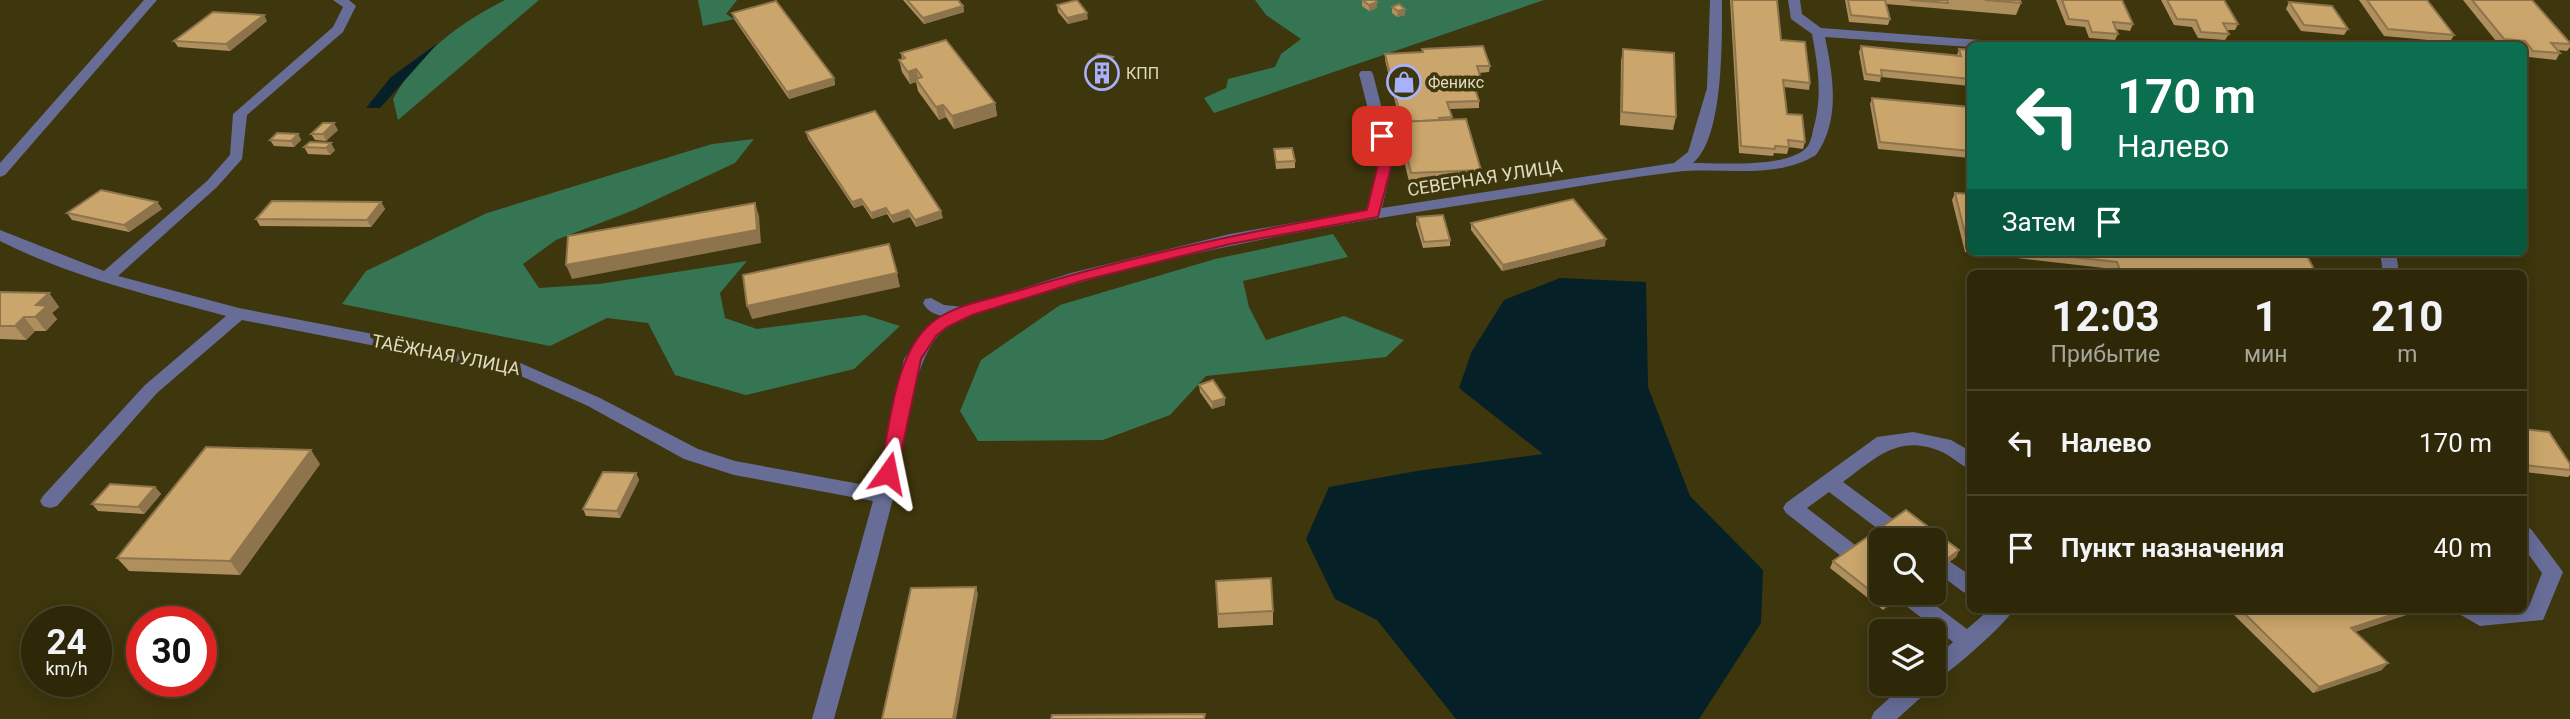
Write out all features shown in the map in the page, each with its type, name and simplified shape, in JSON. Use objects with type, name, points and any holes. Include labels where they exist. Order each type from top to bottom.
[{"type":"street","points":[[0,172],[151,0]]},
{"type":"street","points":[[106,278],[212,184],[237,156],[240,114],[338,29],[350,6],[339,0]]},
{"type":"street","points":[[1679,167],[1695,154],[1714,88],[1716,0]]},
{"type":"street","points":[[1794,0],[1796,16],[1818,32],[1967,43]]},
{"type":"street","name":"СЕВЕРНАЯ УЛИЦА","points":[[822,719],[884,496],[913,359],[931,332],[966,312],[1077,277],[1230,239],[1679,167],[1761,166],[1795,161],[1812,151],[1819,136],[1827,90],[1818,32]]},
{"type":"street","points":[[1366,74],[1387,156],[1373,214]]},
{"type":"street","name":"ТАЁЖНАЯ УЛИЦА","points":[[0,235],[28,249],[106,278],[239,314],[518,368],[594,402],[691,454],[734,468],[884,496]]},
{"type":"street","points":[[931,303],[949,313],[966,312]]},
{"type":"street","points":[[50,501],[151,389],[239,314]]},
{"type":"street","points":[[1869,567],[1793,508],[1884,442],[1913,439],[1944,444],[1967,458]]},
{"type":"street","points":[[1830,482],[1892,528]]},
{"type":"street","points":[[2473,613],[2480,618],[2536,614],[2553,572],[2527,538]]},
{"type":"street","points":[[1946,568],[1967,584]]},
{"type":"street","points":[[1920,605],[1968,642]]},
{"type":"street","points":[[1946,661],[1998,613]]},
{"type":"street","points":[[1882,719],[1907,696]]},
{"type":"green space","points":[[505,0],[539,0],[398,120],[393,99],[414,68],[441,41]]},
{"type":"green space","points":[[698,0],[737,0],[726,14],[734,19],[703,26]]},
{"type":"green space","points":[[1255,0],[1544,0],[1214,113],[1204,98],[1226,88],[1228,79],[1275,67],[1281,54],[1301,39],[1266,15]]},
{"type":"green space","points":[[754,139],[735,163],[634,210],[556,240],[523,264],[539,288],[599,284],[747,261],[720,293],[725,318],[757,329],[865,315],[900,326],[854,369],[746,395],[675,375],[648,323],[607,318],[550,346],[342,304],[366,271],[487,213],[712,144]]},
{"type":"green space","points":[[1333,234],[1348,257],[1243,281],[1249,307],[1266,340],[1344,316],[1404,340],[1386,357],[1206,376],[1170,415],[1103,440],[978,441],[960,411],[981,360],[1060,305],[1215,259]]},
{"type":"water","points":[[438,43],[380,108],[366,108],[391,77]]},
{"type":"water","points":[[1560,278],[1646,282],[1648,387],[1690,496],[1763,570],[1761,623],[1699,719],[1456,719],[1377,620],[1335,599],[1306,539],[1329,487],[1417,471],[1543,454],[1459,388],[1472,351],[1504,300]]},
{"type":"building","points":[[907,0],[958,0],[963,6],[923,18]]},
{"type":"building","points":[[1077,0],[1087,13],[1067,18],[1057,5]]},
{"type":"building","points":[[1362,0],[1375,0],[1377,2],[1369,5]]},
{"type":"building","points":[[1732,0],[1777,0],[1781,40],[1805,42],[1810,83],[1783,80],[1787,114],[1802,115],[1805,142],[1788,140],[1789,147],[1775,146],[1775,149],[1741,146]]},
{"type":"building","points":[[1848,0],[1885,0],[1890,19],[1851,15]]},
{"type":"building","points":[[1910,0],[1947,0],[1948,3]]},
{"type":"building","points":[[1985,0],[2020,0],[2021,3]]},
{"type":"building","points":[[2062,0],[2122,0],[2133,24],[2113,22],[2118,34],[2092,32],[2088,21],[2069,19]]},
{"type":"building","points":[[2167,0],[2224,0],[2238,24],[2223,23],[2229,34],[2201,32],[2196,20],[2177,19]]},
{"type":"building","points":[[2367,0],[2427,0],[2454,35],[2388,29]]},
{"type":"building","points":[[2472,0],[2532,0],[2570,44],[2551,43],[2560,53],[2533,51],[2525,41],[2504,39]]},
{"type":"building","points":[[776,1],[834,78],[787,92],[732,13]]},
{"type":"building","points":[[2289,2],[2332,6],[2348,29],[2304,25]]},
{"type":"building","points":[[1399,4],[1405,9],[1398,11],[1392,7]]},
{"type":"building","points":[[213,12],[264,15],[226,44],[174,41]]},
{"type":"building","points":[[946,40],[995,103],[952,116],[943,105],[936,107],[916,79],[922,77],[916,69],[908,72],[899,60],[905,58],[901,53]]},
{"type":"building","points":[[1483,46],[1490,66],[1477,66],[1482,82],[1473,82],[1479,101],[1447,102],[1452,117],[1402,122],[1385,54]]},
{"type":"building","points":[[1861,46],[1961,56],[1959,49],[1967,50],[1967,79],[1881,70],[1882,76],[1866,74]]},
{"type":"building","points":[[1623,49],[1674,53],[1676,117],[1622,112]]},
{"type":"building","points":[[1098,54],[1113,57],[1105,67],[1089,64]]},
{"type":"building","points":[[1872,98],[1967,107],[1967,151],[1880,142]]},
{"type":"building","points":[[875,111],[941,211],[915,220],[908,210],[891,216],[886,208],[871,213],[861,199],[852,202],[806,132]]},
{"type":"building","points":[[1466,119],[1481,170],[1411,173],[1399,122]]},
{"type":"building","points":[[323,123],[334,123],[323,134],[311,134]]},
{"type":"building","points":[[277,133],[298,134],[291,141],[270,140]]},
{"type":"building","points":[[310,142],[331,143],[326,148],[304,147]]},
{"type":"building","points":[[1292,148],[1295,161],[1276,162],[1274,149]]},
{"type":"building","points":[[101,190],[157,202],[124,225],[67,213]]},
{"type":"building","points":[[1955,193],[1967,194],[1967,241]]},
{"type":"building","points":[[1573,199],[1606,239],[1503,265],[1471,223]]},
{"type":"building","points":[[272,201],[381,202],[367,220],[256,219]]},
{"type":"building","points":[[755,203],[757,230],[566,265],[568,236]]},
{"type":"building","points":[[1443,215],[1450,240],[1424,242],[1417,217]]},
{"type":"building","points":[[889,244],[897,273],[747,306],[743,275]]},
{"type":"building","points":[[2062,256],[2307,256],[2314,270],[2120,270],[2117,262]]},
{"type":"building","points":[[0,292],[49,293],[36,305],[47,306],[35,317],[24,317],[15,326],[0,326]]},
{"type":"building","points":[[1213,380],[1225,398],[1212,402],[1199,385]]},
{"type":"building","points":[[2527,429],[2549,432],[2570,464],[2570,470],[2527,465]]},
{"type":"building","points":[[206,447],[311,450],[230,561],[117,558]]},
{"type":"building","points":[[603,472],[636,473],[617,511],[583,509]]},
{"type":"building","points":[[110,484],[155,487],[138,507],[92,504]]},
{"type":"building","points":[[1906,510],[1930,528],[1880,528]]},
{"type":"building","points":[[1869,536],[1869,590],[1833,561]]},
{"type":"building","points":[[1946,540],[1959,550],[1946,560]]},
{"type":"building","points":[[1271,578],[1273,611],[1218,614],[1216,581]]},
{"type":"building","points":[[976,587],[953,719],[882,719],[911,588]]},
{"type":"building","points":[[2244,613],[2398,613],[2351,628],[2388,663],[2319,687]]},
{"type":"building","points":[[1205,714],[1204,719],[1051,719],[1052,715]]},
{"type":"place","name":"КПП","points":[[1102,73]]},
{"type":"place","name":"Феникс","points":[[1404,82]]},
{"type":"route","points":[[888,473],[913,359],[922,343],[941,324],[966,312],[1077,277],[1230,239],[1373,214],[1387,156],[1382,136]]}]
